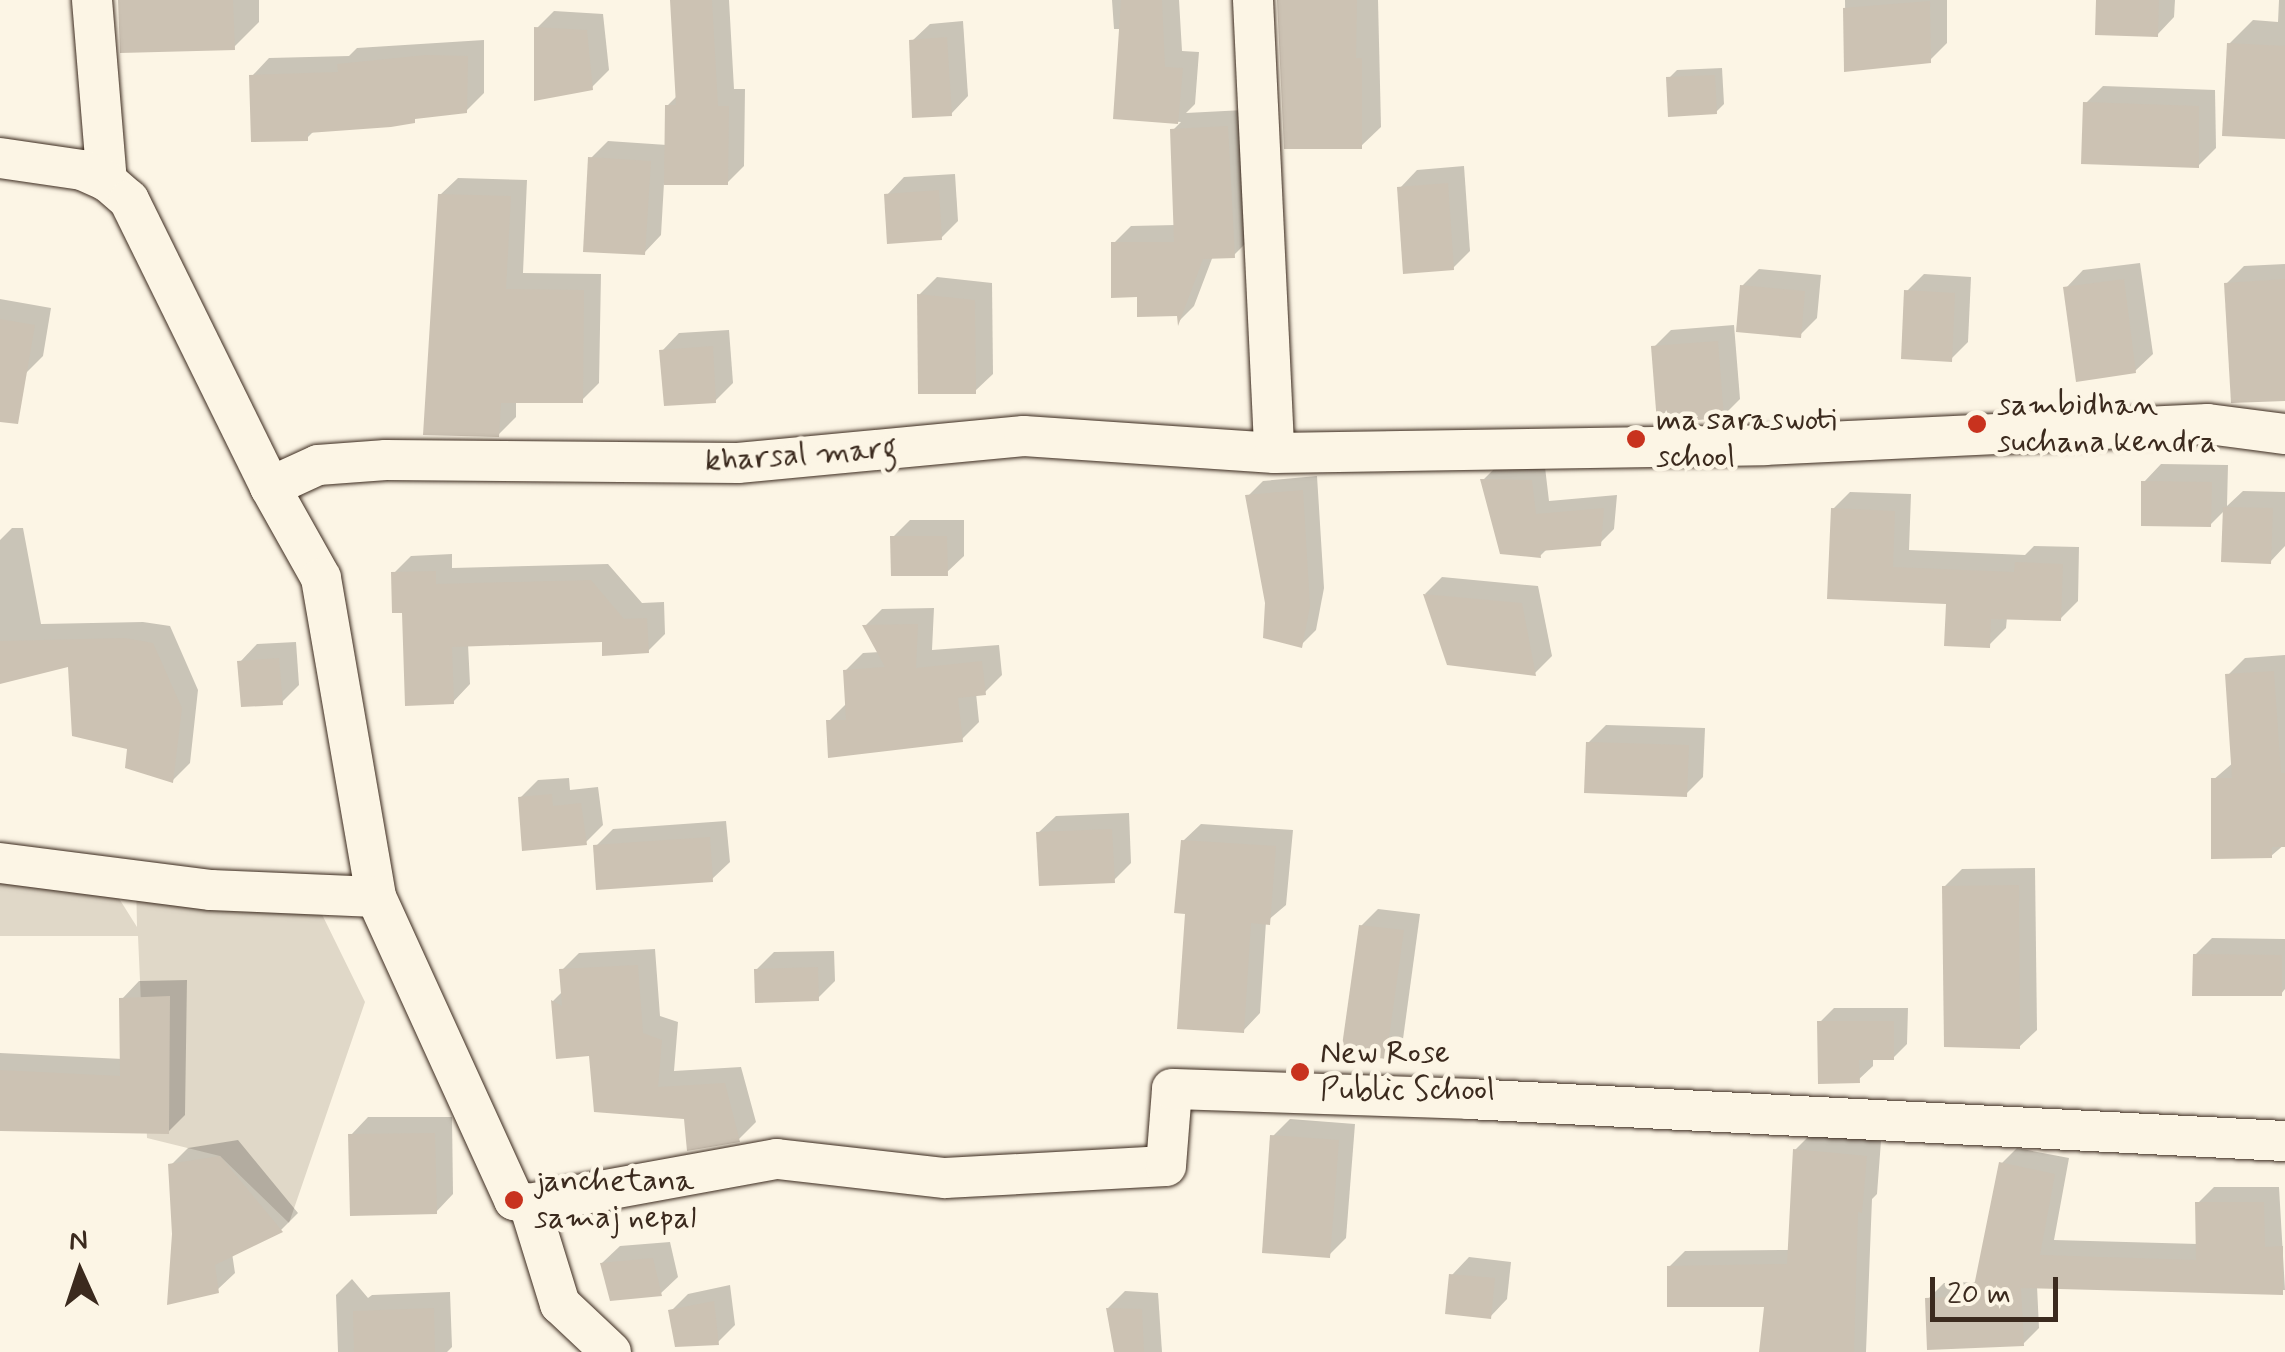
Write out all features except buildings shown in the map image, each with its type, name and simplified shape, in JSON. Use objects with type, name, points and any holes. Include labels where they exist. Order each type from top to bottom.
[{"type":"street","points":[[92,0],[107,181]]},
{"type":"street","points":[[1253,0],[1274,454]]},
{"type":"street","points":[[0,158],[82,170],[107,181],[129,200],[270,487],[321,578],[376,897],[514,1200],[529,1204],[777,1159],[945,1178],[1166,1166],[1172,1089],[1470,1099],[2285,1141]]},
{"type":"street","name":"kharsal marg","points":[[270,487],[318,465],[386,460],[738,463],[1024,436],[1274,454],[1764,445],[2208,424],[2285,434]]},
{"type":"street","points":[[0,862],[211,890],[376,897]]},
{"type":"street","points":[[529,1204],[560,1304],[611,1352]]},
{"type":"shaded area","points":[[0,872],[103,873],[137,927],[136,879],[312,894],[365,1002],[289,1223],[220,1156],[147,1138],[138,936],[0,936]]},
{"type":"place","name":"sambidhan suchana kendra","points":[[1977,424]]},
{"type":"place","name":"ma saraswoti school","points":[[1636,439]]},
{"type":"place","name":"New Rose Public School","points":[[1300,1072]]},
{"type":"place","name":"janchetana samaj nepal","points":[[514,1200]]}]
